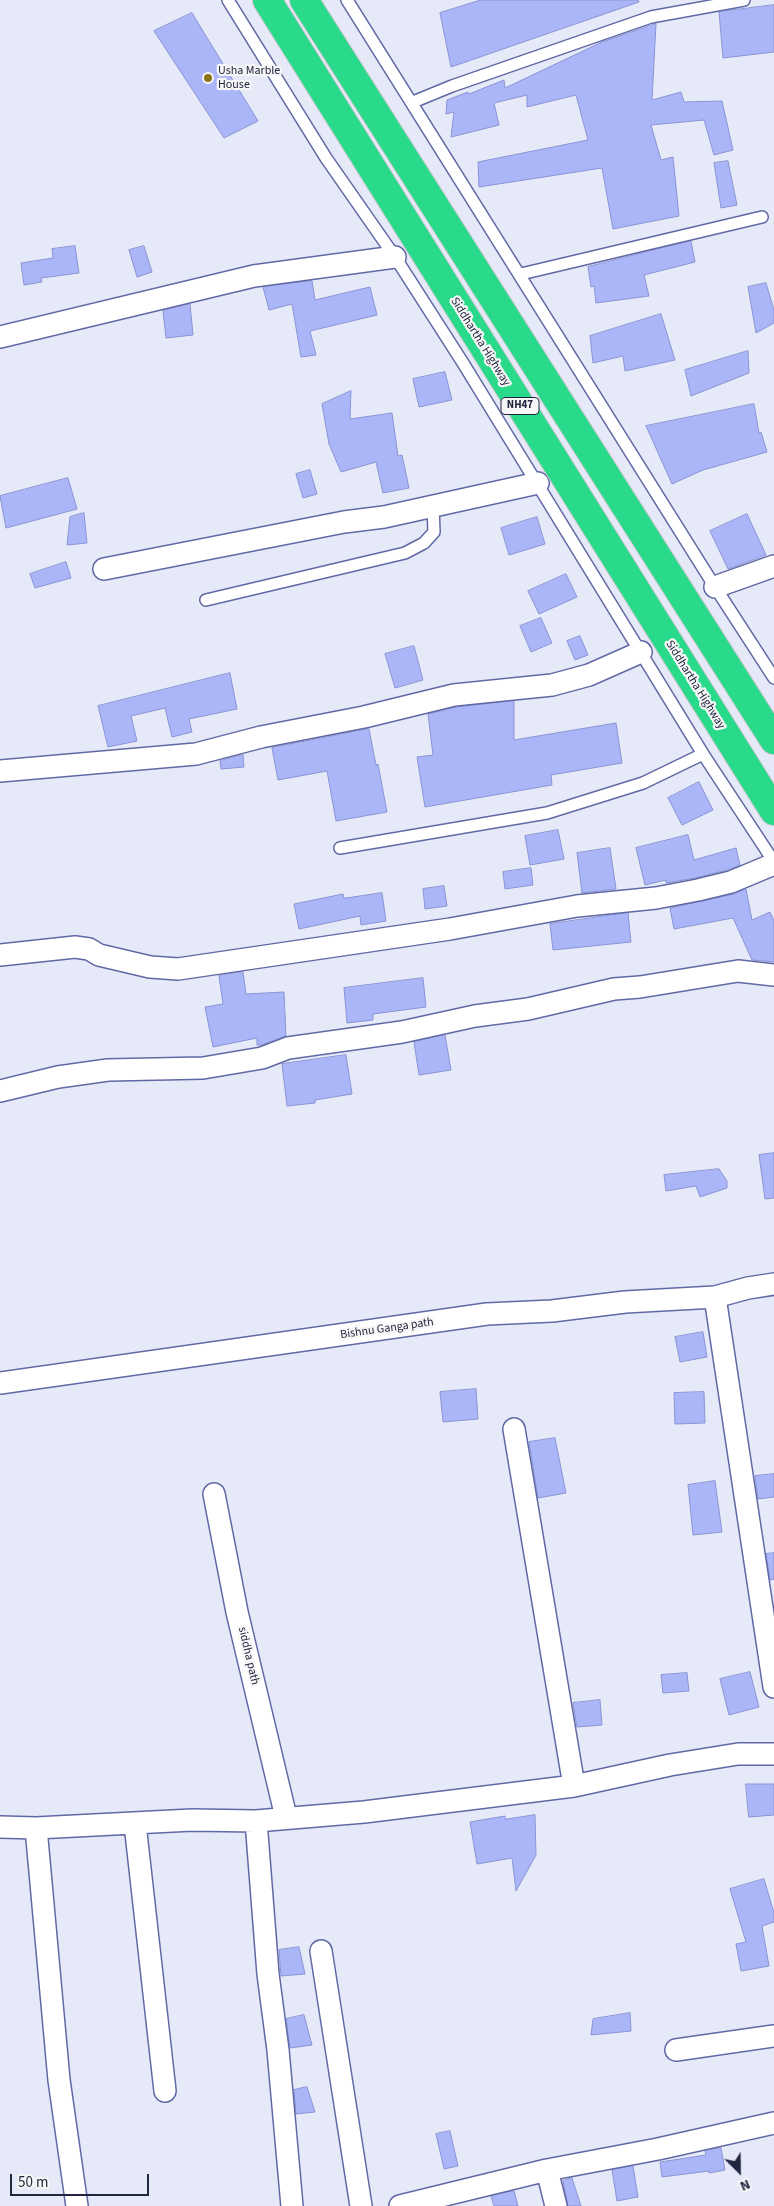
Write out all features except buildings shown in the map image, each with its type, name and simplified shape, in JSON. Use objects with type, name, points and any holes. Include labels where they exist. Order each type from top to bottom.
[{"type":"highway","name":"Siddhartha Highway","points":[[267,0],[774,811]]},
{"type":"highway","name":"NH47","points":[[304,0],[774,740]]},
{"type":"highway","points":[[353,139],[381,121]]},
{"type":"street","points":[[0,337],[254,276],[395,257]]},
{"type":"street","points":[[104,569],[432,506],[538,483]]},
{"type":"street","points":[[715,587],[774,566]]},
{"type":"street","points":[[0,771],[196,754],[261,737],[364,717],[454,695],[552,686],[589,675],[641,652]]},
{"type":"street","points":[[0,955],[75,947],[89,949],[99,955],[150,968],[178,969],[450,929],[577,906],[656,898],[731,882],[774,863]]},
{"type":"street","points":[[0,1091],[58,1077],[108,1070],[203,1068],[262,1058],[288,1048],[402,1032],[475,1016],[528,1009],[614,989],[640,988],[738,971],[760,975],[774,975]]},
{"type":"street","name":"Bishnu Ganga path","points":[[0,1383],[487,1314],[552,1311],[625,1302],[715,1297],[748,1288],[774,1284]]},
{"type":"street","points":[[715,1297],[774,1687]]},
{"type":"street","points":[[514,1429],[574,1786]]},
{"type":"street","name":"siddha path","points":[[214,1494],[237,1612],[286,1817]]},
{"type":"street","points":[[0,1827],[36,1828],[192,1820],[256,1821],[364,1812],[574,1786],[670,1765],[738,1754],[774,1754]]},
{"type":"street","points":[[256,1821],[268,1974],[278,2050],[292,2206]]},
{"type":"street","points":[[135,1824],[165,2091]]},
{"type":"street","points":[[36,1828],[59,2080],[77,2206]]},
{"type":"street","points":[[321,1952],[361,2206]]},
{"type":"street","points":[[676,2050],[774,2036]]},
{"type":"street","points":[[400,2206],[547,2170],[658,2149],[774,2123]]},
{"type":"street","points":[[547,2170],[556,2206]]},
{"type":"lane","points":[[228,0],[326,158],[395,257],[538,483],[703,754],[774,863]]},
{"type":"lane","points":[[347,0],[774,678]]},
{"type":"lane","points":[[413,102],[452,86],[651,18],[744,0]]},
{"type":"lane","points":[[521,274],[762,217]]},
{"type":"lane","points":[[206,600],[405,552],[424,543],[434,532],[432,506]]},
{"type":"lane","points":[[340,848],[547,813],[643,783],[703,754]]},
{"type":"place","name":"Usha Marble House","points":[[208,78]]}]
